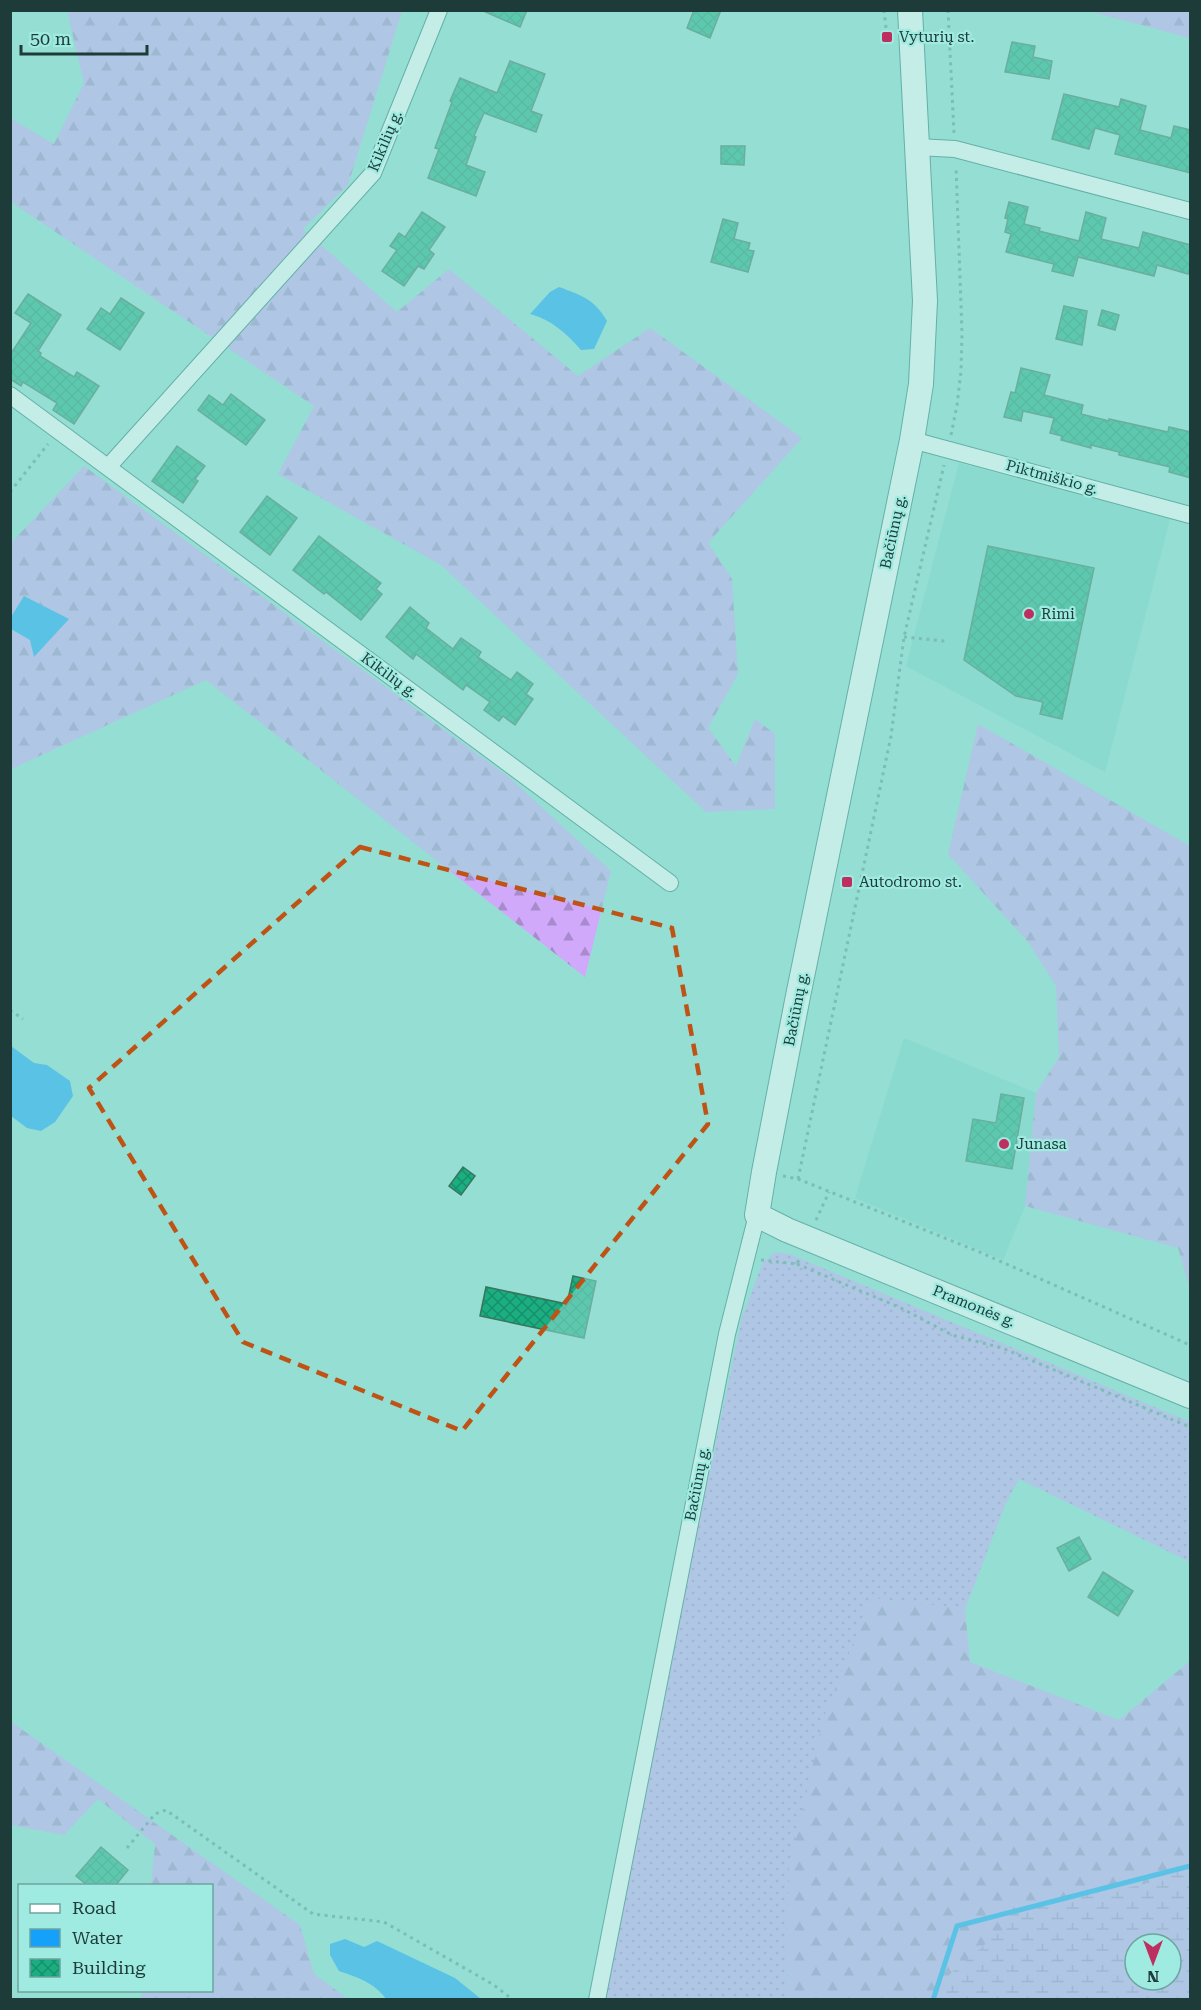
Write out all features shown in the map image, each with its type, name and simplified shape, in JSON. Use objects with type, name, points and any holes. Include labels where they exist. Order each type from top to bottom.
[{"type":"main road","name":"Bačiūnų g.","points":[[757,1215],[912,440],[921,384],[925,311],[910,10]]},
{"type":"main road","name":"Pramonės g.","points":[[757,1215],[788,1230],[1191,1396]]},
{"type":"street","name":"Kikilių g.","points":[[108,467],[373,174],[439,10]]},
{"type":"street","points":[[917,147],[955,149],[1191,212]]},
{"type":"street","name":"Kikilių g.","points":[[10,395],[670,883]]},
{"type":"street","name":"Piktmiškio g.","points":[[912,440],[1191,515]]},
{"type":"street","name":"Bačiūnų g.","points":[[597,2000],[726,1334],[757,1215]]},
{"type":"path","points":[[884,10],[887,37]]},
{"type":"path","points":[[798,1179],[891,736],[904,637],[948,448],[962,371],[948,10]]},
{"type":"path","points":[[10,492],[59,430]]},
{"type":"path","points":[[904,637],[945,641]]},
{"type":"path","points":[[10,1010],[23,1019]]},
{"type":"path","points":[[764,1172],[798,1179],[977,1251],[1191,1345]]},
{"type":"path","points":[[797,1264],[901,1308],[952,1335],[1002,1348],[1191,1426]]},
{"type":"path","points":[[127,1848],[154,1814],[166,1810],[313,1914],[384,1922],[494,1985],[513,2000]]},
{"type":"highlighted area","points":[[360,847],[672,928],[708,1124],[462,1431],[243,1342],[89,1088]]},
{"type":"shaded area","points":[[959,463],[1170,519],[1105,772],[906,666]]},
{"type":"shaded area","points":[[904,1038],[1036,1093],[1025,1206],[1003,1260],[855,1198]]},
{"type":"green space","points":[[67,11],[402,11],[348,185],[303,229],[397,312],[449,269],[578,376],[650,328],[802,438],[708,543],[732,579],[738,674],[708,728],[736,766],[755,719],[775,734],[775,809],[706,812],[441,565],[278,474],[314,406],[11,202],[10,118],[54,144],[84,83]]},
{"type":"green space","points":[[1089,11],[1190,11],[1190,38]]},
{"type":"green space","points":[[84,466],[510,778],[611,871],[585,977],[206,680],[11,769],[11,629],[31,640],[34,656],[25,597],[11,617],[11,543]]},
{"type":"green space","points":[[978,724],[1190,846],[1190,1289],[1178,1248],[1025,1206],[1036,1093],[1059,1057],[1056,986],[1028,942],[948,854]]},
{"type":"green space","points":[[776,1252],[789,1254],[1190,1422],[1190,1562],[1019,1479],[1006,1503],[965,1609],[871,1598],[789,1870],[787,1999],[599,2000],[742,1317],[763,1262]]},
{"type":"green space","points":[[871,1598],[965,1609],[970,1662],[1119,1720],[1190,1661],[1190,1848],[1167,1879],[1126,1888],[950,1974],[942,1999],[787,2000],[789,1870],[824,1716]]},
{"type":"green space","points":[[10,1721],[300,1925],[314,1974],[348,1999],[141,1999],[142,1992],[213,1992],[213,1884],[151,1884],[155,1844],[98,1799],[64,1835],[11,1825]]},
{"type":"green space","points":[[1190,1848],[1190,1999],[942,1999],[950,1974],[1033,1904],[1167,1879]]},
{"type":"water","points":[[559,287],[587,299],[607,321],[594,349],[581,350],[558,328],[530,314],[550,292]]},
{"type":"water","points":[[24,596],[69,619],[34,657],[30,640],[11,629],[11,617]]},
{"type":"water","points":[[11,1046],[34,1063],[47,1065],[70,1081],[73,1096],[55,1122],[41,1131],[27,1128],[11,1116]]},
{"type":"water","points":[[345,1939],[364,1947],[377,1941],[455,1978],[481,1999],[386,1999],[371,1985],[339,1971],[330,1955],[330,1944]]},
{"type":"building","points":[[481,10],[527,10],[520,27]]},
{"type":"building","points":[[694,10],[721,10],[710,38],[687,28]]},
{"type":"building","points":[[1012,42],[1035,46],[1033,57],[1052,61],[1049,79],[1005,72]]},
{"type":"building","points":[[510,61],[545,74],[531,111],[542,115],[536,132],[484,113],[474,136],[476,137],[466,165],[485,172],[476,196],[428,178],[439,149],[435,148],[452,102],[450,101],[460,78],[497,93]]},
{"type":"building","points":[[1064,94],[1119,107],[1121,99],[1146,106],[1140,130],[1171,138],[1174,126],[1191,130],[1191,173],[1115,154],[1120,135],[1095,128],[1089,149],[1052,139]]},
{"type":"building","points":[[721,146],[745,146],[744,165],[721,164]]},
{"type":"building","points":[[1009,202],[1028,207],[1024,224],[1040,228],[1039,231],[1079,241],[1086,212],[1106,218],[1101,239],[1139,248],[1143,232],[1191,245],[1191,264],[1188,274],[1157,265],[1154,276],[1078,257],[1073,276],[1052,271],[1054,264],[1006,252],[1011,234],[1005,232],[1008,219],[1005,218]]},
{"type":"building","points":[[422,212],[445,227],[429,250],[434,254],[424,269],[418,266],[404,286],[382,271],[397,250],[390,246],[399,233],[405,237]]},
{"type":"building","points":[[723,219],[738,223],[734,239],[750,243],[748,250],[754,251],[748,272],[711,262]]},
{"type":"building","points":[[28,294],[61,315],[38,351],[41,353],[40,356],[74,377],[77,372],[99,386],[74,424],[53,410],[57,403],[23,382],[21,386],[10,379],[10,355],[31,323],[15,313]]},
{"type":"building","points":[[121,298],[144,313],[120,350],[87,329],[101,308],[110,314]]},
{"type":"building","points":[[1064,306],[1087,311],[1082,345],[1056,339]]},
{"type":"building","points":[[1102,310],[1119,315],[1115,330],[1098,325]]},
{"type":"building","points":[[1021,368],[1050,375],[1044,395],[1083,405],[1081,414],[1168,432],[1169,427],[1191,432],[1191,478],[1169,472],[1170,467],[1119,455],[1119,452],[1061,440],[1062,436],[1050,433],[1054,418],[1023,411],[1021,421],[1004,417],[1011,392],[1015,393]]},
{"type":"building","points":[[231,394],[265,420],[246,445],[198,410],[209,395],[223,405]]},
{"type":"building","points":[[177,446],[205,466],[195,479],[198,481],[183,503],[152,481]]},
{"type":"building","points":[[267,496],[297,518],[270,555],[240,532]]},
{"type":"building","points":[[319,536],[381,583],[376,589],[382,594],[361,620],[326,592],[324,594],[293,570]]},
{"type":"building","name":"Rimi","points":[[988,546],[1094,568],[1062,719],[1040,714],[1043,702],[1016,696],[964,660]]},
{"type":"building","points":[[410,607],[429,623],[426,628],[453,649],[461,638],[481,652],[478,657],[511,680],[517,672],[533,684],[526,694],[533,699],[515,725],[503,716],[499,721],[484,710],[490,702],[466,685],[463,690],[416,654],[413,659],[386,637]]},
{"type":"building","name":"Junasa","points":[[1001,1094],[1024,1098],[1012,1169],[966,1161],[973,1119],[996,1123]]},
{"type":"building","points":[[463,1167],[475,1176],[461,1195],[449,1186]]},
{"type":"building","points":[[573,1276],[596,1281],[584,1338],[480,1316],[486,1287],[567,1304]]},
{"type":"building","points":[[1079,1537],[1091,1559],[1069,1571],[1057,1548]]},
{"type":"building","points":[[1103,1572],[1133,1591],[1118,1616],[1088,1597]]},
{"type":"building","points":[[101,1847],[128,1870],[117,1884],[86,1884],[76,1876]]},
{"type":"waterway","points":[[933,2000],[957,1926],[1190,1866]]},
{"type":"place","name":"Vyturių st.","points":[[887,37]]},
{"type":"place","name":"Rimi","points":[[1029,614]]},
{"type":"place","name":"Autodromo st.","points":[[847,882]]},
{"type":"place","name":"Junasa","points":[[1004,1144]]}]
